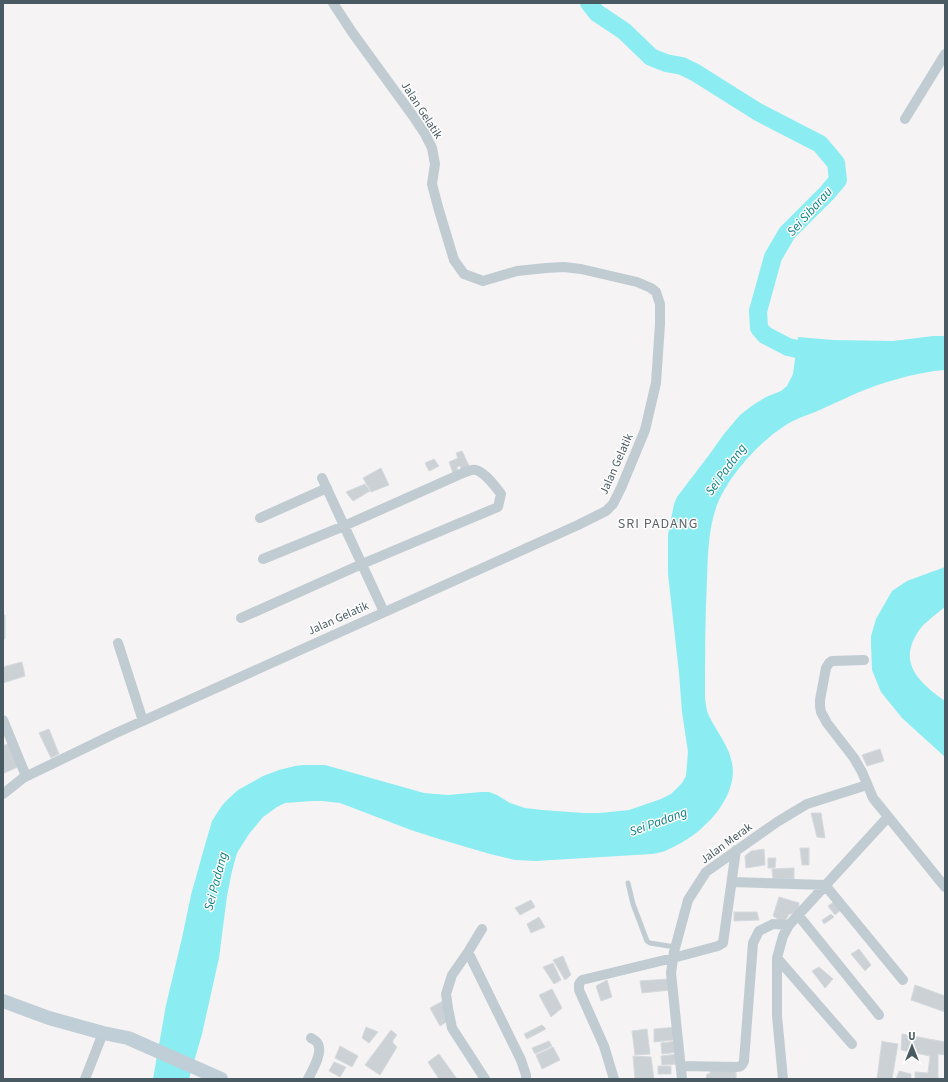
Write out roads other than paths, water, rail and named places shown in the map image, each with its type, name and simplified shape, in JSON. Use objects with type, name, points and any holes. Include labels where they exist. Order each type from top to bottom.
[{"type":"main road","points":[[3,1001],[49,1018],[128,1038],[215,1076]]},
{"type":"street","name":"Jalan Gelatik","points":[[3,794],[26,776],[143,720],[606,512],[613,504],[621,488],[645,430],[656,383],[660,304],[656,292],[651,288],[637,282],[581,269],[564,267],[517,271],[483,281],[464,274],[454,260],[432,184],[435,164],[432,148],[413,116],[352,32],[334,3]]},
{"type":"street","points":[[905,120],[945,54]]},
{"type":"street","points":[[241,618],[362,564],[498,507],[501,494],[486,476],[477,470],[473,470],[463,473],[344,526],[263,559]]},
{"type":"street","points":[[322,478],[384,612]]},
{"type":"street","points":[[260,518],[327,488]]},
{"type":"street","points":[[118,643],[143,720]]},
{"type":"street","points":[[864,660],[832,661],[829,663],[826,668],[820,706],[827,723],[854,758],[862,772],[873,798],[945,887]]},
{"type":"street","points":[[3,720],[26,776]]},
{"type":"street","name":"Jalan Merak","points":[[682,1079],[672,973],[675,947],[688,900],[706,872],[777,822],[807,804],[867,785]]},
{"type":"street","points":[[783,1079],[777,1016],[777,958],[783,936],[789,925],[888,817]]},
{"type":"street","points":[[614,1079],[604,1046],[579,990],[579,984],[582,980],[673,958],[718,946],[722,943],[736,850]]},
{"type":"street","points":[[732,882],[826,885],[903,980]]},
{"type":"street","points":[[798,915],[879,1015]]},
{"type":"street","points":[[681,1066],[741,1067],[744,1061],[753,943],[759,931],[773,924],[789,925]]},
{"type":"street","points":[[482,929],[452,975],[446,994],[452,1028],[485,1079]]},
{"type":"street","points":[[468,952],[521,1060],[526,1079]]},
{"type":"street","points":[[777,958],[852,1044]]},
{"type":"street","points":[[84,1079],[103,1032]]},
{"type":"street","points":[[308,1079],[320,1053],[318,1042],[311,1038]]},
{"type":"lane","points":[[628,883],[633,904],[647,941],[650,943],[675,947]]},
{"type":"water","name":"Sei Padang","points":[[945,336],[945,370],[912,375],[878,385],[793,421],[770,436],[748,458],[738,470],[721,496],[713,517],[709,544],[706,609],[705,698],[709,716],[728,751],[733,771],[730,789],[722,805],[705,825],[683,841],[663,852],[652,854],[536,861],[515,860],[411,830],[340,803],[313,801],[285,803],[263,817],[249,834],[237,853],[227,896],[219,958],[202,1034],[189,1079],[153,1079],[166,1005],[191,895],[212,821],[226,801],[238,790],[263,776],[279,770],[303,765],[325,765],[424,793],[448,795],[489,792],[510,803],[525,808],[542,810],[600,813],[629,810],[671,794],[682,783],[686,776],[688,752],[682,712],[668,574],[668,535],[674,504],[677,497],[740,415],[753,405],[766,397],[781,391],[787,386],[793,374],[798,337],[833,340],[893,341]]},
{"type":"water","points":[[945,567],[945,607],[919,630],[912,643],[910,657],[914,672],[918,678],[945,701],[945,757],[902,718],[881,692],[872,670],[871,636],[876,619],[892,591],[907,581]]},
{"type":"waterway","name":"Sei Sibarau","points":[[589,3],[597,13],[624,31],[651,57],[666,63],[682,66],[696,73],[758,112],[820,144],[836,163],[838,180],[787,233],[773,257],[758,311],[759,328],[765,335],[788,347],[820,354]]},
{"type":"district","name":"SRI PADANG","points":[[658,523]]}]
